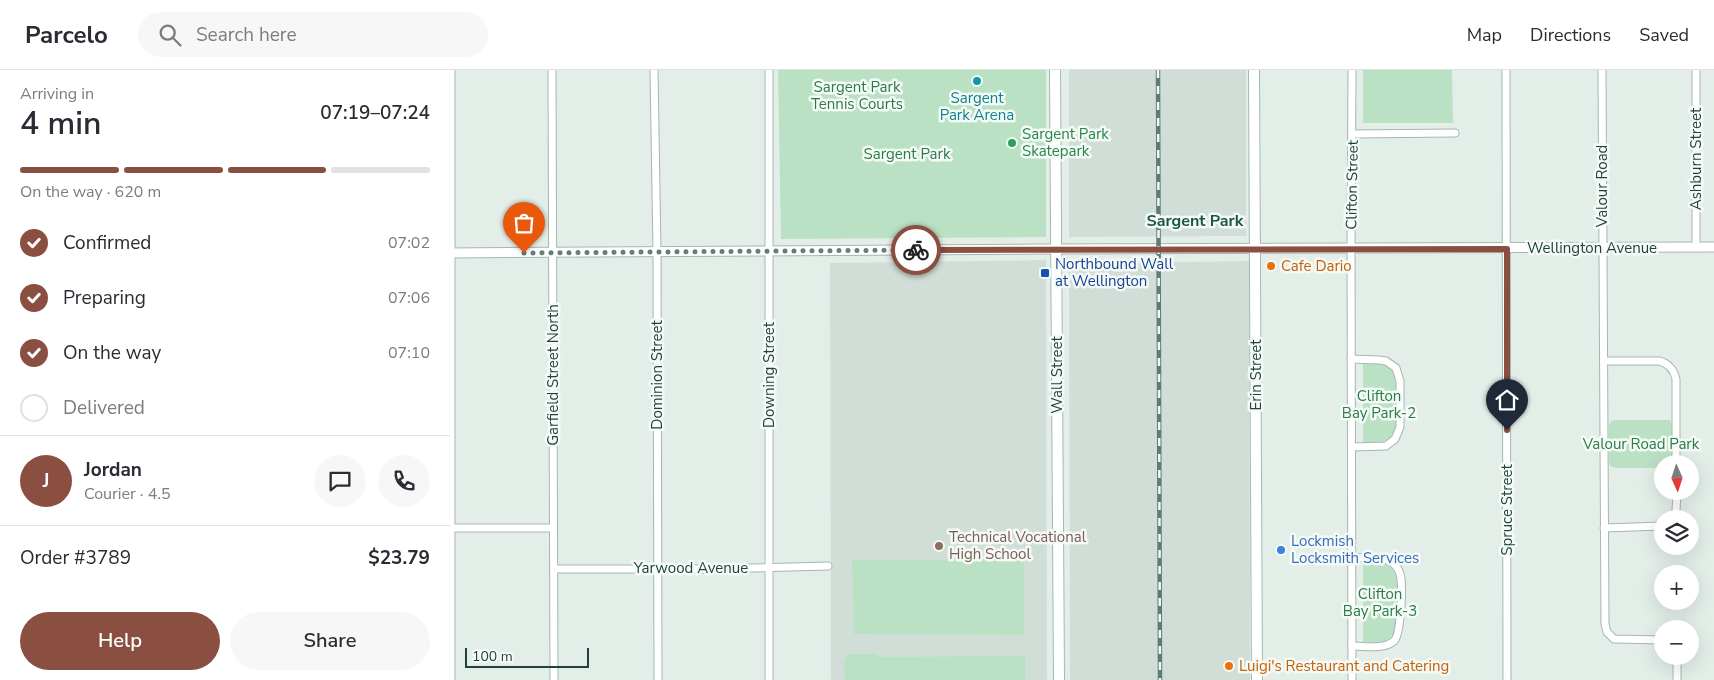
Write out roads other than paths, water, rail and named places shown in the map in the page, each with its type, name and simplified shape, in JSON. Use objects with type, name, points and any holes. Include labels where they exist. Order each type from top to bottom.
[{"type":"main road","name":"Wall Street","points":[[1055,70],[1059,680]]},
{"type":"main road","name":"Erin Street","points":[[1254,70],[1257,680]]},
{"type":"street","points":[[451,70],[451,680]]},
{"type":"street","name":"Garfield Street North","points":[[552,70],[554,680]]},
{"type":"street","name":"Dominion Street","points":[[654,70],[657,252],[658,680]]},
{"type":"street","name":"Downing Street","points":[[769,70],[769,680]]},
{"type":"street","name":"Clifton Street","points":[[1352,70],[1352,680]]},
{"type":"street","name":"Spruce Street","points":[[1506,70],[1507,680]]},
{"type":"street","name":"Valour Road","points":[[1602,70],[1604,621],[1607,632],[1618,640],[1654,640]]},
{"type":"street","name":"Ashburn Street","points":[[1696,70],[1696,248]]},
{"type":"street","points":[[1352,134],[1455,133]]},
{"type":"street","name":"Wellington Avenue","points":[[451,253],[1057,249],[1714,248]]},
{"type":"street","points":[[1351,359],[1386,361],[1396,368],[1400,381],[1400,427],[1395,440],[1382,447],[1352,447]]},
{"type":"street","points":[[1604,361],[1658,361],[1666,364],[1673,370],[1676,379],[1676,455]]},
{"type":"street","points":[[1604,528],[1654,526]]},
{"type":"street","points":[[450,528],[553,528]]},
{"type":"street","points":[[1352,558],[1389,561],[1396,567],[1401,579],[1400,626],[1396,639],[1382,646],[1352,646]]},
{"type":"street","name":"Yarwood Avenue","points":[[554,570],[828,566]]},
{"type":"street","points":[[1677,665],[1677,680]]},
{"type":"railway","points":[[1158,70],[1160,680]]},
{"type":"place","name":"Sargent Park Arena","points":[[977,81]]},
{"type":"place","name":"Sargent Park Skatepark","points":[[1012,143]]},
{"type":"place","name":"Cafe Dario","points":[[1271,266]]},
{"type":"place","name":"Northbound Wall at Wellington","points":[[1045,273]]},
{"type":"place","name":"Technical Vocational High School","points":[[939,546]]},
{"type":"place","name":"Lockmish Locksmith Services","points":[[1281,550]]},
{"type":"place","name":"Luigi's Restaurant and Catering","points":[[1229,666]]},
{"type":"district","name":"Sargent Park","points":[[1195,220]]},
{"type":"park label","name":"Sargent Park Tennis Courts","points":[[857,96]]},
{"type":"park label","name":"Clifton Bay Park-2","points":[[1379,404]]},
{"type":"park label","name":"Valour Road Park","points":[[1641,444]]},
{"type":"park label","name":"Clifton Bay Park-3","points":[[1380,602]]}]
